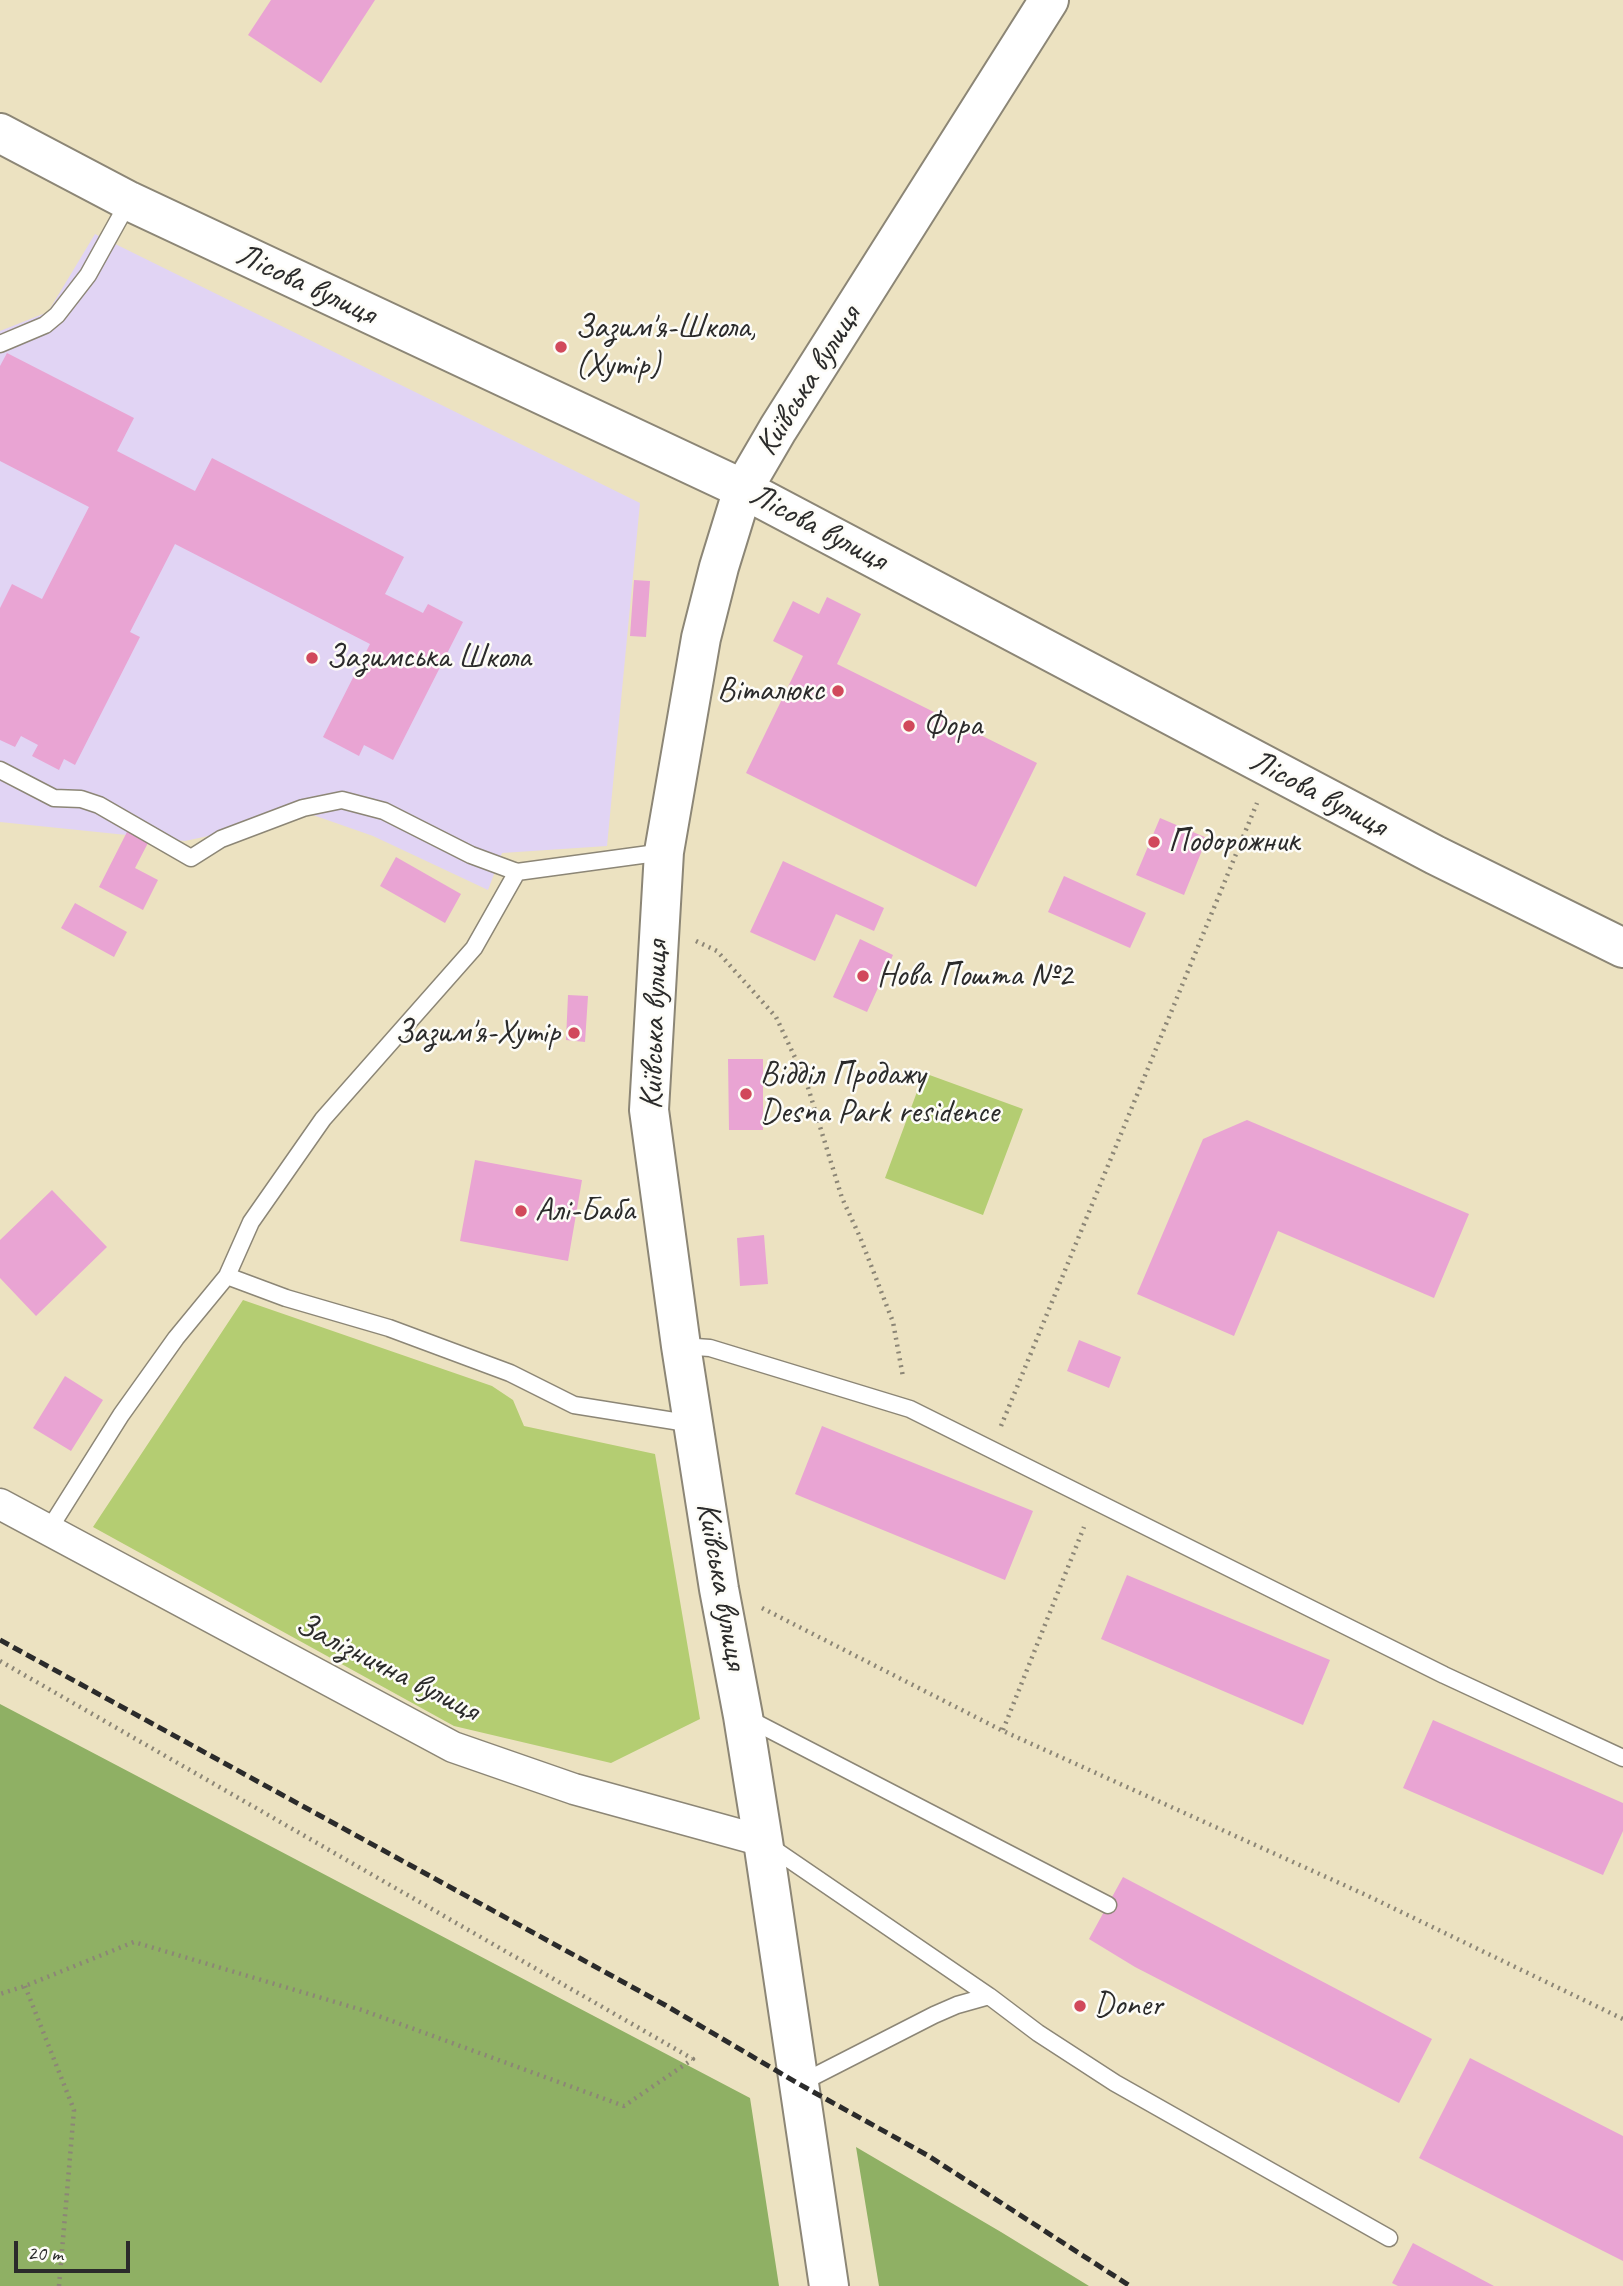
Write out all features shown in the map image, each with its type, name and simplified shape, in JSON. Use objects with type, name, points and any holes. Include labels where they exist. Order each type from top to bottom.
[{"type":"street","name":"Київська вулиця","points":[[829,2286],[763,1842],[719,1589],[681,1346],[649,1110],[664,852],[701,638],[743,489],[778,429],[1049,0]]},
{"type":"street","name":"Лісова вулиця","points":[[0,134],[129,201],[743,489],[1117,685],[1271,770],[1434,855],[1623,948]]},
{"type":"street","name":"Залізнична вулиця","points":[[0,1504],[453,1747],[574,1789],[763,1842]]},
{"type":"lane","points":[[0,344],[45,325],[57,315],[88,275],[129,201]]},
{"type":"lane","points":[[0,770],[54,798],[81,799],[99,805],[191,858],[233,834],[303,808],[342,800],[384,811],[471,855],[517,872],[664,852]]},
{"type":"lane","points":[[48,1531],[129,1404],[176,1338],[228,1276],[251,1223],[323,1119],[474,948],[517,872]]},
{"type":"lane","points":[[228,1276],[286,1298],[388,1328],[510,1373],[574,1405],[694,1424]]},
{"type":"lane","points":[[681,1346],[710,1348],[911,1409],[1444,1675],[1623,1758]]},
{"type":"lane","points":[[743,1716],[1108,1905]]},
{"type":"lane","points":[[763,1842],[989,1996],[1038,2034],[1115,2083],[1389,2238]]},
{"type":"lane","points":[[799,2084],[934,2015],[989,1996]]},
{"type":"path","points":[[992,1448],[1271,770]]},
{"type":"path","points":[[692,939],[718,951],[776,1017],[806,1081],[842,1198],[893,1322],[911,1409]]},
{"type":"path","points":[[1003,1731],[1094,1500]]},
{"type":"path","points":[[719,1589],[766,1610],[1003,1731],[1366,1895],[1623,2019]]},
{"type":"path","points":[[0,1661],[693,2059],[624,2106],[362,2010],[134,1942],[0,1994]]},
{"type":"path","points":[[25,1986],[74,2110],[59,2286]]},
{"type":"shaded area","name":"Зазимська Школа","points":[[95,234],[640,503],[607,846],[502,853],[488,890],[373,836],[310,814],[185,841],[0,822],[0,331],[48,312]]},
{"type":"green space","points":[[924,1073],[1023,1109],[983,1215],[885,1178]]},
{"type":"green space","points":[[243,1300],[492,1386],[513,1400],[524,1426],[655,1454],[700,1719],[611,1763],[454,1726],[93,1527]]},
{"type":"green space","points":[[0,1704],[750,2098],[779,2286],[0,2286]]},
{"type":"green space","points":[[856,2147],[1001,2232],[1089,2286],[879,2286]]},
{"type":"building","points":[[271,0],[375,0],[321,83],[248,35]]},
{"type":"building","points":[[7,353],[134,418],[117,451],[195,491],[212,458],[404,557],[385,594],[423,613],[428,604],[463,622],[393,760],[364,745],[359,756],[323,737],[370,644],[175,544],[130,632],[140,637],[75,765],[64,759],[59,770],[32,756],[38,745],[21,736],[15,747],[0,740],[0,608],[12,584],[42,599],[89,507],[0,461],[0,366]]},
{"type":"building","points":[[634,580],[650,581],[646,637],[630,636]]},
{"type":"building","points":[[827,597],[861,614],[837,664],[1037,763],[976,887],[746,773],[803,656],[773,641],[793,601],[819,614]]},
{"type":"building","points":[[1160,818],[1207,838],[1184,895],[1136,875]]},
{"type":"building","points":[[128,830],[149,841],[135,868],[158,880],[143,910],[99,887]]},
{"type":"building","points":[[396,857],[461,894],[445,923],[380,886]]},
{"type":"building","points":[[783,861],[884,908],[874,931],[836,914],[815,961],[750,932]]},
{"type":"building","points":[[1064,876],[1146,913],[1130,948],[1048,912]]},
{"type":"building","points":[[75,903],[127,932],[114,957],[61,928]]},
{"type":"building","name":"Нова Пошта №2","points":[[860,939],[893,955],[867,1012],[833,997]]},
{"type":"building","points":[[568,995],[588,996],[585,1042],[566,1040]]},
{"type":"building","name":"Відділ Продажу Desna Park residence","points":[[728,1059],[763,1059],[763,1130],[729,1130]]},
{"type":"building","points":[[1247,1120],[1469,1214],[1434,1298],[1278,1231],[1234,1336],[1137,1294],[1203,1139]]},
{"type":"building","name":"Алі-Баба","points":[[475,1160],[582,1180],[568,1261],[460,1241]]},
{"type":"building","points":[[52,1190],[107,1247],[36,1316],[0,1278],[0,1240]]},
{"type":"building","points":[[764,1235],[768,1284],[740,1286],[737,1238]]},
{"type":"building","points":[[1079,1340],[1121,1357],[1109,1388],[1067,1371]]},
{"type":"building","points":[[65,1376],[103,1400],[71,1451],[33,1428]]},
{"type":"building","points":[[822,1426],[1033,1511],[1005,1580],[795,1494]]},
{"type":"building","points":[[1127,1575],[1330,1660],[1303,1725],[1101,1639]]},
{"type":"building","points":[[1433,1720],[1623,1803],[1623,1831],[1603,1875],[1403,1788]]},
{"type":"building","points":[[1123,1877],[1432,2039],[1399,2103],[1135,1967],[1089,1939]]},
{"type":"building","points":[[1470,2058],[1623,2136],[1623,2261],[1419,2158]]},
{"type":"building","points":[[1413,2243],[1494,2286],[1398,2286],[1392,2283]]},
{"type":"railway","points":[[0,1640],[665,2005],[927,2155],[1130,2286]]},
{"type":"place","name":"Зазим'я-Школа, (Хутір)","points":[[561,347]]},
{"type":"place","name":"Зазимська Школа","points":[[312,658]]},
{"type":"place","name":"Віталюкс","points":[[838,691]]},
{"type":"place","name":"Фора","points":[[909,726]]},
{"type":"place","name":"Подорожник","points":[[1154,842]]},
{"type":"place","name":"Нова Пошта №2","points":[[863,976]]},
{"type":"place","name":"Зазим'я-Хутір","points":[[574,1033]]},
{"type":"place","name":"Відділ Продажу Desna Park residence","points":[[746,1094]]},
{"type":"place","name":"Алі-Баба","points":[[521,1211]]},
{"type":"place","name":"Doner","points":[[1080,2006]]}]
